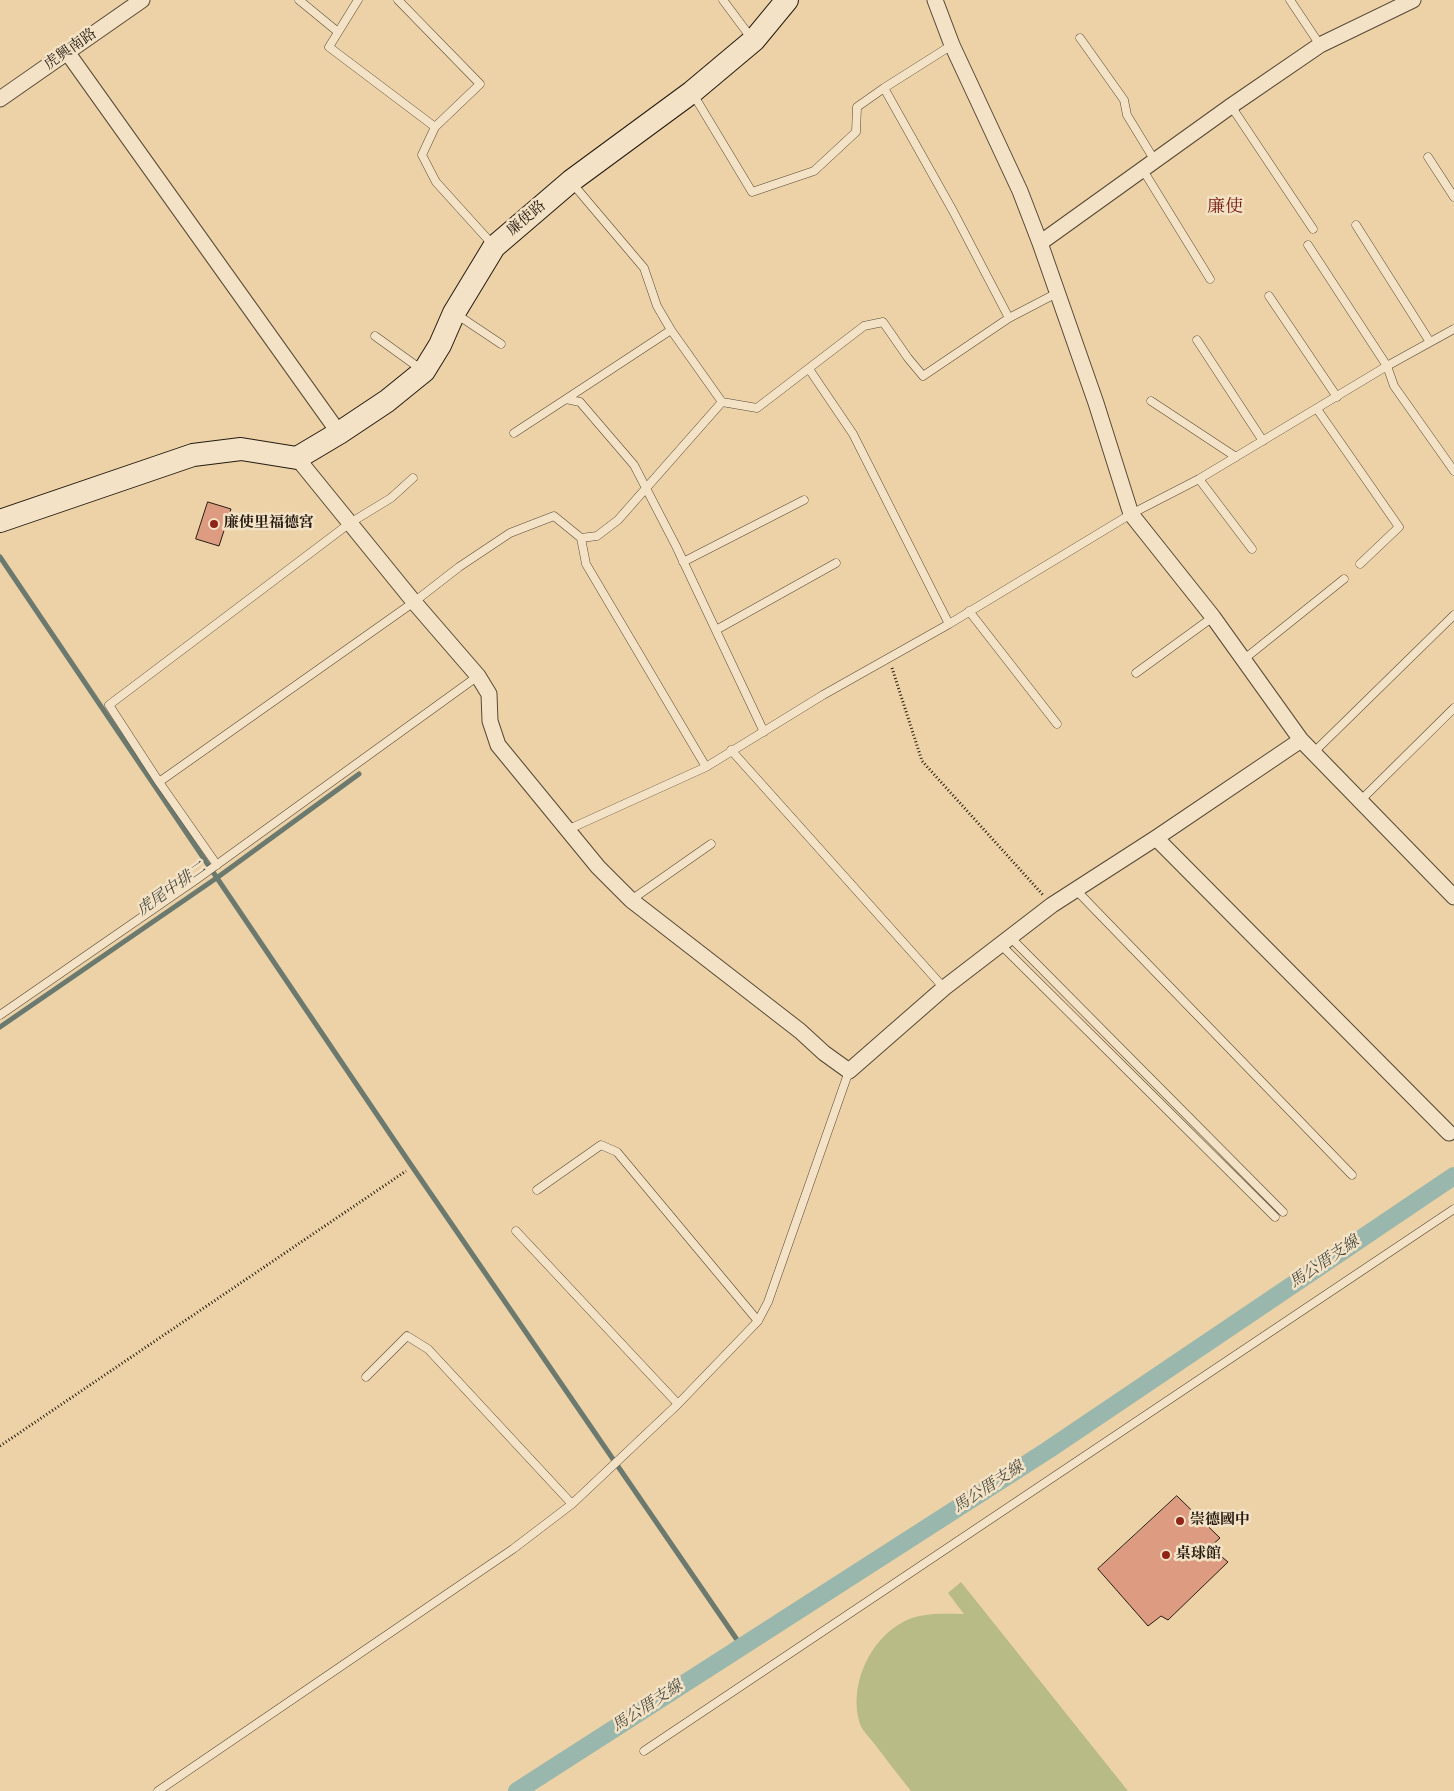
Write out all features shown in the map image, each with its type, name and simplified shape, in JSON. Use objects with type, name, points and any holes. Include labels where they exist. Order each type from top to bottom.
[{"type":"street","name":"虎興南路","points":[[0,99],[142,0]]},
{"type":"street","name":"廉使路","points":[[297,458],[387,401],[424,371],[440,345],[454,313],[494,247],[571,182],[692,92],[754,40],[787,0]]},
{"type":"street","points":[[935,0],[952,45],[1020,191],[1096,403],[1131,514],[1213,618],[1300,740],[1454,897]]},
{"type":"street","points":[[1040,244],[1231,106],[1320,45],[1391,5],[1413,0]]},
{"type":"street","points":[[67,52],[339,433]]},
{"type":"street","points":[[0,520],[193,454],[241,450],[297,458],[414,602],[478,676],[489,694],[490,721],[498,745],[598,867],[631,900],[849,1071],[944,988],[1052,905],[1156,838],[1300,740]]},
{"type":"street","points":[[1156,838],[1449,1133]]},
{"type":"lane","points":[[299,0],[338,32]]},
{"type":"lane","points":[[358,0],[329,46],[435,126]]},
{"type":"lane","points":[[398,0],[480,84],[435,126],[422,155],[436,182],[494,247]]},
{"type":"lane","points":[[723,0],[754,40]]},
{"type":"lane","points":[[1290,0],[1320,45]]},
{"type":"lane","points":[[1080,38],[1124,100],[1127,115],[1149,165],[1210,279]]},
{"type":"lane","points":[[692,92],[752,192],[814,171],[856,132],[857,107],[952,45]]},
{"type":"lane","points":[[884,88],[953,211],[1009,318]]},
{"type":"lane","points":[[1231,106],[1313,229]]},
{"type":"lane","points":[[1428,157],[1454,197]]},
{"type":"lane","points":[[571,182],[644,268],[657,306],[671,330],[722,402],[757,408],[864,326],[883,322],[908,358],[924,376],[1009,318],[1057,293]]},
{"type":"lane","points":[[1356,226],[1430,342]]},
{"type":"lane","points":[[1308,245],[1388,366],[1394,386],[1454,471]]},
{"type":"lane","points":[[1268,296],[1337,397]]},
{"type":"lane","points":[[454,313],[500,344]]},
{"type":"lane","points":[[514,433],[671,330]]},
{"type":"lane","points":[[567,830],[706,767],[731,750],[949,624],[1131,514],[1199,479],[1388,366],[1454,330]]},
{"type":"lane","points":[[375,336],[424,371]]},
{"type":"lane","points":[[1197,340],[1263,440]]},
{"type":"lane","points":[[809,369],[853,434],[949,624]]},
{"type":"lane","points":[[566,399],[580,402],[634,465],[683,562],[764,732]]},
{"type":"lane","points":[[1151,401],[1236,457]]},
{"type":"lane","points":[[581,538],[597,536],[618,520],[722,402]]},
{"type":"lane","points":[[1317,409],[1400,526],[1360,564]]},
{"type":"lane","points":[[217,865],[109,705],[350,523],[391,498],[413,478]]},
{"type":"lane","points":[[1199,479],[1252,549]]},
{"type":"lane","points":[[683,562],[804,500]]},
{"type":"lane","points":[[160,782],[414,602],[459,567],[510,533],[554,516],[581,538],[586,564],[706,767]]},
{"type":"lane","points":[[716,630],[836,563]]},
{"type":"lane","points":[[1243,660],[1344,579]]},
{"type":"lane","points":[[969,611],[1057,724]]},
{"type":"lane","points":[[1313,753],[1454,614]]},
{"type":"lane","points":[[1136,673],[1213,618]]},
{"type":"lane","points":[[0,1015],[217,865],[478,676]]},
{"type":"lane","points":[[1360,801],[1454,708]]},
{"type":"lane","points":[[731,750],[944,988]]},
{"type":"lane","points":[[631,900],[711,844]]},
{"type":"lane","points":[[1076,890],[1352,1175]]},
{"type":"lane","points":[[1005,940],[1283,1212]]},
{"type":"lane","points":[[1005,940],[1275,1217]]},
{"type":"lane","points":[[158,1791],[513,1549],[572,1504],[678,1404],[758,1321],[768,1302],[849,1071]]},
{"type":"lane","points":[[537,1190],[601,1145],[617,1152],[758,1321]]},
{"type":"lane","points":[[644,1751],[1454,1209]]},
{"type":"lane","points":[[516,1231],[678,1404]]},
{"type":"lane","points":[[366,1377],[407,1336],[428,1349],[572,1504]]},
{"type":"path","points":[[889,659],[922,761],[1052,905]]},
{"type":"path","points":[[0,1446],[406,1171]]},
{"type":"green space","points":[[961,1582],[1128,1791],[911,1791],[906,1785],[860,1724],[857,1710],[859,1680],[871,1652],[880,1640],[903,1622],[925,1615],[964,1614],[948,1593]]},
{"type":"building","name":"廉使里福德宮","points":[[208,502],[231,509],[219,546],[196,539]]},
{"type":"building","name":"桌球館","points":[[1177,1496],[1220,1538],[1210,1547],[1228,1562],[1168,1620],[1161,1616],[1148,1626],[1098,1569]]},
{"type":"waterway","points":[[0,557],[409,1162],[742,1647]]},
{"type":"waterway","name":"虎尾中排二","points":[[0,1027],[218,877],[359,774]]},
{"type":"waterway","name":"馬公厝支線","points":[[517,1791],[1048,1450],[1454,1176]]},
{"type":"place","name":"廉使里福德宮","points":[[214,524]]},
{"type":"place","name":"崇德國中","points":[[1180,1521]]},
{"type":"place","name":"桌球館","points":[[1166,1555]]},
{"type":"district","name":"廉使","points":[[1225,208]]}]
